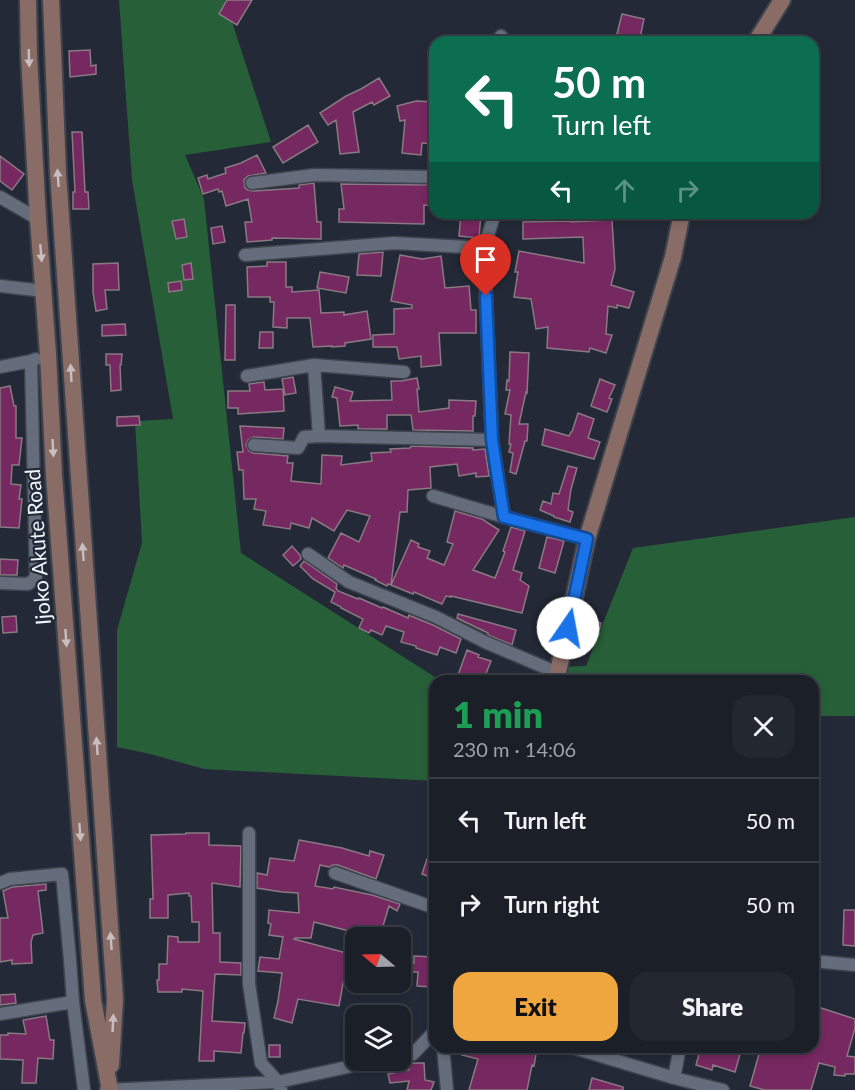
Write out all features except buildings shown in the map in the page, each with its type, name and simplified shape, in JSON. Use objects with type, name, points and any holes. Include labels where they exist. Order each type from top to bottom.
[{"type":"main road","name":"Ijoko Akute Road","points":[[28,0],[29,56],[54,475],[93,1000],[108,1090]]},
{"type":"main road","points":[[51,0],[58,173],[115,999],[108,1090]]},
{"type":"main road","points":[[760,36],[782,0]]},
{"type":"main road","points":[[557,675],[587,539],[669,268],[681,219]]},
{"type":"street","points":[[252,183],[314,175],[429,177]]},
{"type":"street","points":[[0,197],[38,219]]},
{"type":"street","points":[[493,219],[484,248],[492,440],[504,517]]},
{"type":"street","points":[[245,255],[394,243],[484,248]]},
{"type":"street","points":[[0,286],[44,291]]},
{"type":"street","points":[[0,367],[31,361],[48,354]]},
{"type":"street","points":[[0,583],[28,584],[36,578],[31,361]]},
{"type":"street","points":[[314,366],[319,436]]},
{"type":"street","points":[[247,376],[314,366],[404,372]]},
{"type":"street","points":[[254,445],[298,448],[304,437],[319,436],[492,440]]},
{"type":"street","points":[[433,496],[587,539]]},
{"type":"street","points":[[308,554],[349,582],[436,617],[553,675]]},
{"type":"street","points":[[249,833],[249,984],[261,1063],[280,1086]]},
{"type":"street","points":[[335,873],[429,906]]},
{"type":"street","points":[[0,883],[9,879],[62,874],[73,1002],[84,1090]]},
{"type":"street","points":[[819,962],[855,965]]},
{"type":"street","points":[[0,1014],[73,1002]]},
{"type":"street","points":[[411,1054],[429,1037]]},
{"type":"street","points":[[444,1053],[447,1090]]},
{"type":"street","points":[[591,1053],[723,1090]]},
{"type":"street","points":[[674,1078],[679,1053]]},
{"type":"street","points":[[108,1090],[280,1086],[345,1069]]},
{"type":"green space","points":[[119,0],[225,0],[271,142],[185,155],[204,199],[241,553],[432,675],[429,675],[429,781],[204,769],[117,747],[117,630],[142,543],[135,421],[173,419],[132,180]]},
{"type":"green space","points":[[855,517],[855,716],[819,716],[819,675],[541,675],[558,667],[586,666],[633,548]]},
{"type":"route","points":[[486,296],[492,440],[504,517],[587,539],[568,628]]}]
